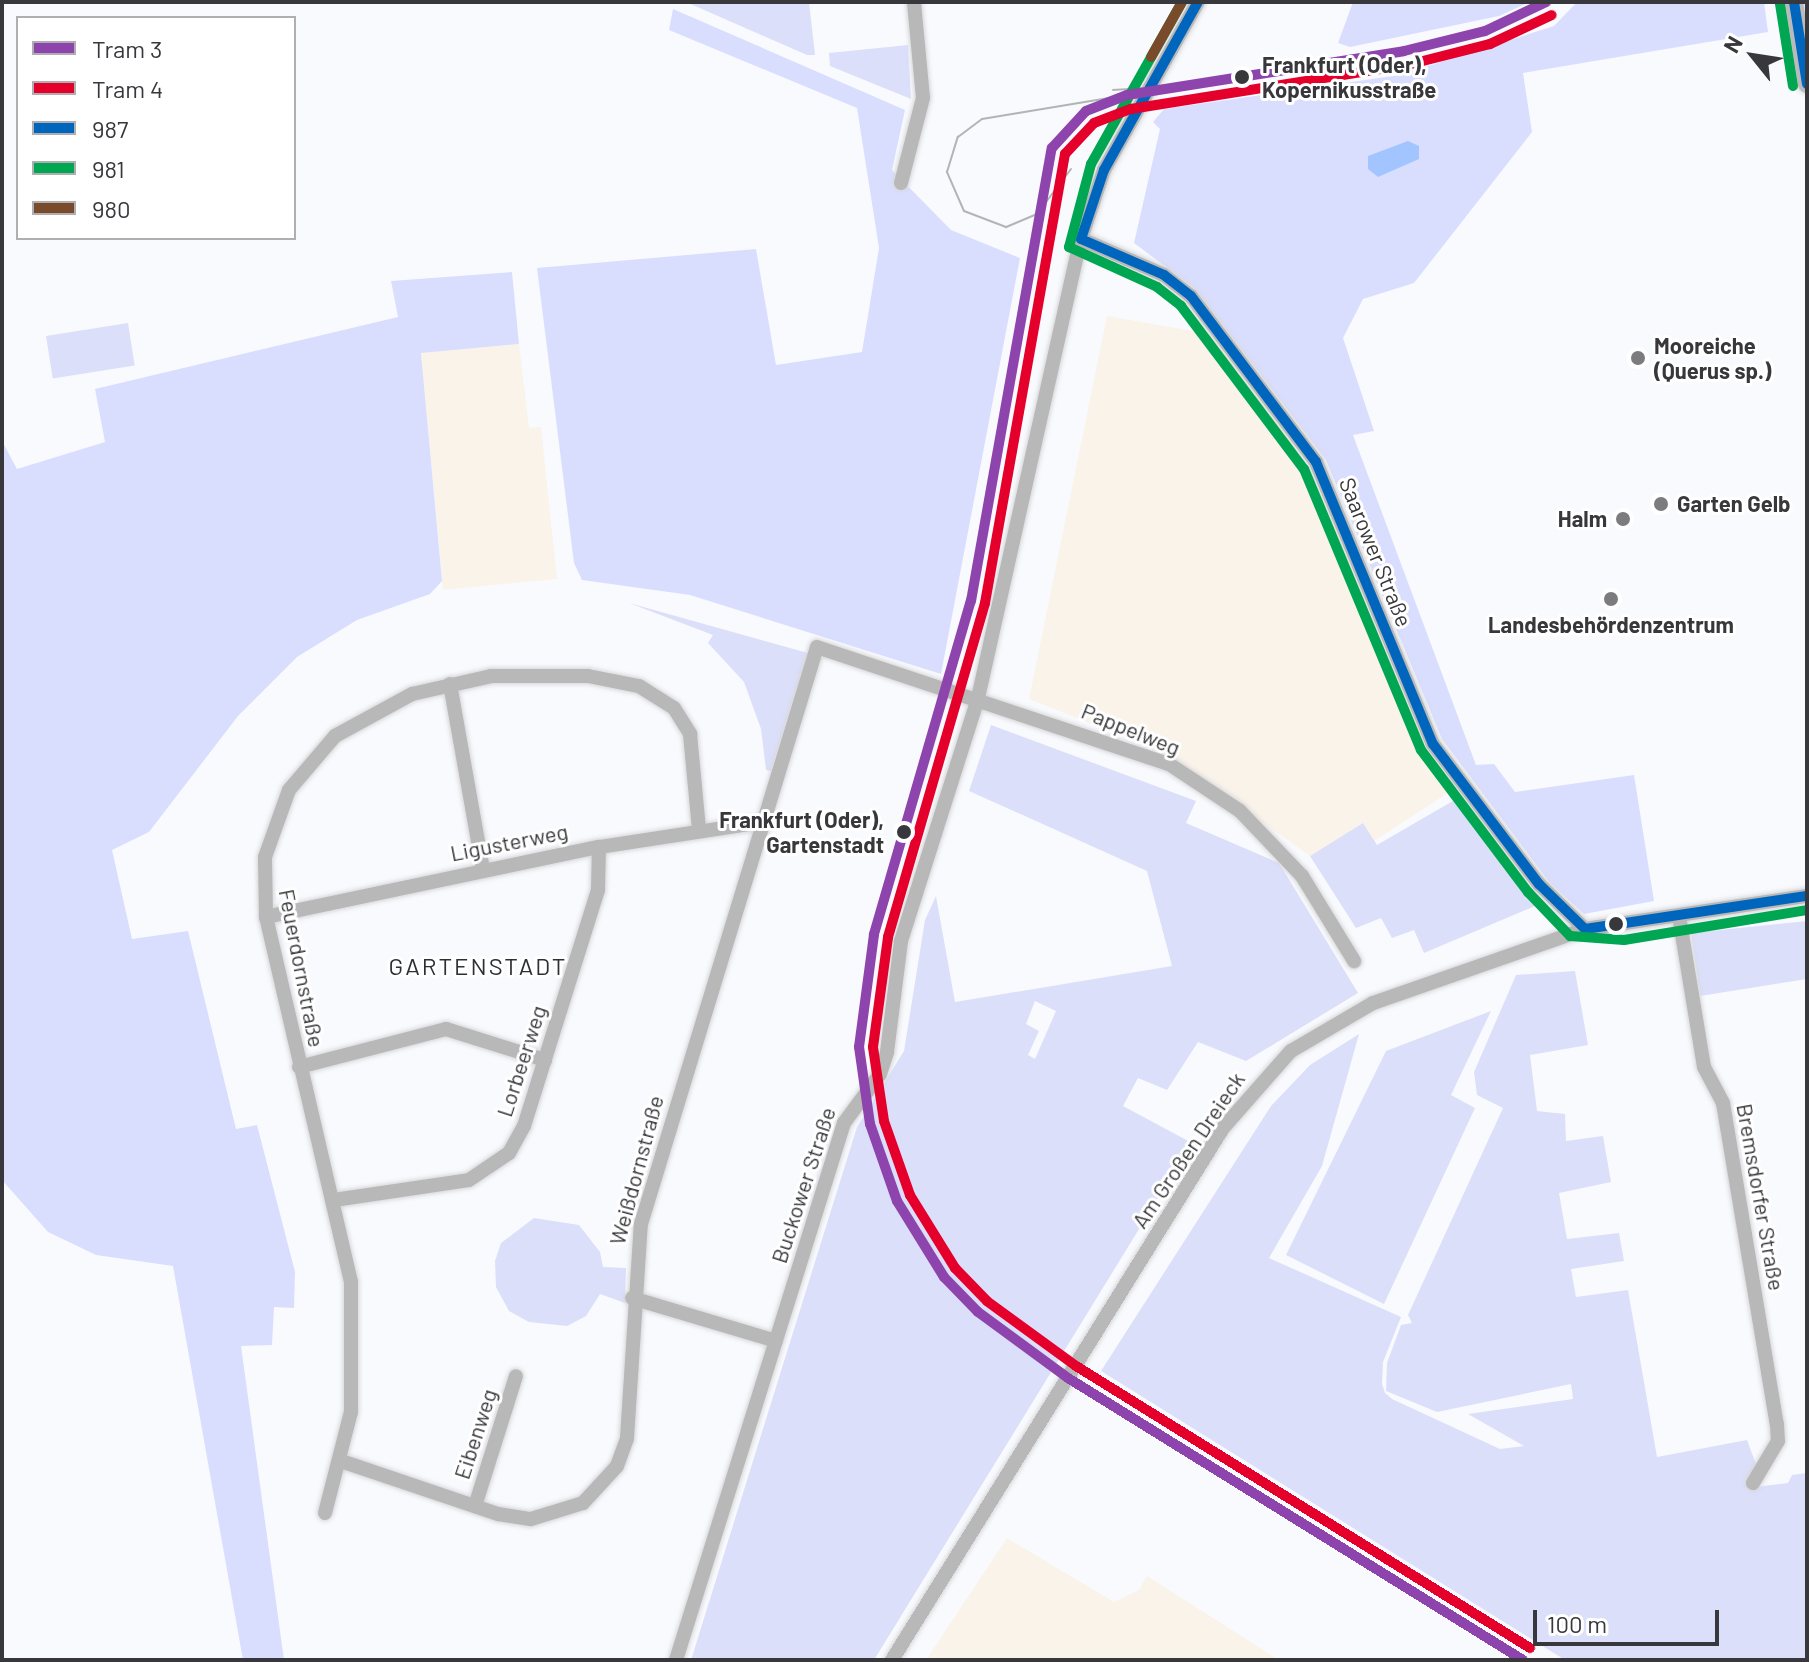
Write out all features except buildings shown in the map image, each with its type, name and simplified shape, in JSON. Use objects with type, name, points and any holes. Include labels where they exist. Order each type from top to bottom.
[{"type":"main road","points":[[1794,2],[1807,84]]},
{"type":"street","points":[[901,183],[923,98],[914,2]]},
{"type":"street","name":"Buckower Straße","points":[[676,1660],[844,1123],[880,1074],[887,1052],[901,941],[978,698],[1081,239],[1104,170],[1198,2]]},
{"type":"street","name":"Saarower Straße","points":[[1081,239],[1164,275],[1191,296],[1316,462],[1433,744],[1539,884],[1585,929]]},
{"type":"street","name":"Pappelweg","points":[[817,647],[1153,757],[1215,793],[1302,876],[1354,961]]},
{"type":"street","name":"Weißdornstraße","points":[[341,1461],[513,1518],[559,1514],[610,1478],[627,1438],[632,1298],[649,1191],[817,647]]},
{"type":"street","name":"Feuerdornstraße","points":[[325,1513],[341,1461],[351,1412],[351,1282],[266,917],[268,845],[301,772],[349,726],[397,700],[450,684],[546,673],[608,679],[654,693],[674,708],[690,734],[699,829]]},
{"type":"street","points":[[450,684],[483,870]]},
{"type":"street","name":"Ligusterweg","points":[[266,917],[599,847],[699,829],[763,822]]},
{"type":"street","name":"Lorbeerweg","points":[[334,1200],[438,1188],[498,1164],[518,1141],[598,890],[599,847]]},
{"type":"street","name":"Am Großen Dreieck","points":[[892,1660],[1223,1128],[1260,1080],[1324,1027],[1373,1003],[1585,929],[1807,896]]},
{"type":"street","name":"Bremsdorfer Straße","points":[[1679,916],[1704,1067],[1723,1103],[1773,1393],[1778,1441],[1753,1483]]},
{"type":"street","points":[[299,1067],[446,1029],[545,1060]]},
{"type":"street","points":[[632,1298],[776,1341]]},
{"type":"street","name":"Eibenweg","points":[[475,1506],[516,1376]]},
{"type":"shaded area","points":[[686,2],[809,2],[815,55],[807,55]]},
{"type":"shaded area","points":[[1353,2],[1530,2],[1499,16],[1350,47],[1338,43]]},
{"type":"shaded area","points":[[1577,2],[1764,2],[1768,32],[1523,73],[1532,132],[1414,283],[1363,299],[1343,338],[1374,431],[1353,435],[1476,765],[1494,764],[1515,792],[1634,775],[1654,901],[1584,914],[1550,883],[1442,739],[1326,460],[1194,288],[1134,243],[1160,129],[1153,122],[1164,109],[1400,75],[1554,26]]},
{"type":"shaded area","points":[[673,9],[905,110],[892,170],[951,230],[1020,258],[941,674],[690,595],[582,580],[574,563],[537,268],[756,249],[776,365],[862,352],[879,248],[857,108],[669,30]]},
{"type":"shaded area","points":[[908,45],[911,99],[830,66],[829,53]]},
{"type":"shaded area","points":[[512,272],[519,344],[421,353],[442,581],[430,594],[357,620],[297,657],[238,716],[149,832],[112,850],[132,939],[188,931],[236,1129],[257,1125],[295,1272],[294,1308],[274,1307],[272,1345],[241,1346],[284,1660],[243,1660],[173,1266],[96,1255],[48,1232],[2,1180],[2,441],[17,469],[105,442],[95,389],[398,317],[391,281]]},
{"type":"shaded area","points":[[1107,316],[1210,334],[1279,422],[1314,479],[1420,745],[1451,791],[1374,841],[1363,823],[1310,856],[1167,754],[1029,699]]},
{"type":"shaded area","points":[[128,323],[135,365],[53,378],[46,336]]},
{"type":"shaded area","points":[[519,344],[529,428],[541,427],[557,579],[443,590],[421,352]]},
{"type":"shaded area","points":[[629,603],[808,653],[771,771],[766,770],[761,729],[744,682],[708,643],[713,635]]},
{"type":"shaded area","points":[[991,725],[1196,801],[1186,823],[1279,863],[1358,993],[1246,1061],[1198,1042],[1167,1090],[1138,1078],[1123,1106],[1192,1143],[874,1660],[691,1660],[857,1127],[904,1051],[925,920],[936,896],[955,1002],[1172,966],[1147,871],[969,791]],"holes":[[[1035,1001],[1056,1011],[1035,1059],[1028,1055],[1039,1031],[1026,1024]]]},
{"type":"shaded area","points":[[1458,798],[1535,906],[1424,953],[1414,930],[1392,938],[1381,918],[1356,928],[1310,856],[1363,823],[1377,845]]},
{"type":"shaded area","points":[[1807,921],[1807,979],[1700,996],[1691,933]]},
{"type":"shaded area","points":[[1575,971],[1588,1045],[1530,1055],[1537,1111],[1565,1114],[1566,1141],[1603,1136],[1611,1182],[1559,1193],[1567,1239],[1619,1233],[1624,1261],[1571,1269],[1576,1297],[1628,1290],[1657,1457],[1747,1440],[1757,1467],[1754,1487],[1788,1483],[1792,1475],[1807,1473],[1807,1660],[1565,1660],[1101,1371],[1271,1106],[1310,1065],[1359,1034],[1322,1166],[1269,1258],[1401,1317],[1383,1362],[1382,1384],[1385,1393],[1392,1399],[1500,1449],[1524,1446],[1468,1414],[1573,1399],[1571,1384],[1437,1412],[1386,1391],[1387,1363],[1401,1325],[1412,1323],[1408,1315],[1503,1108],[1477,1095],[1474,1072],[1516,975]]},
{"type":"shaded area","points":[[1491,1011],[1451,1095],[1475,1108],[1384,1304],[1286,1255],[1386,1051]]},
{"type":"shaded area","points":[[534,1218],[579,1225],[600,1252],[603,1267],[626,1268],[625,1303],[600,1294],[586,1316],[567,1326],[529,1322],[509,1311],[496,1287],[495,1261],[501,1243]]},
{"type":"shaded area","points":[[1007,1538],[1114,1602],[1139,1590],[1147,1576],[1279,1660],[926,1660]]},
{"type":"water","points":[[1408,141],[1419,146],[1419,159],[1378,177],[1368,169],[1368,156]]},
{"type":"tram line","name":"3","points":[[1523,1660],[1068,1378],[978,1312],[944,1277],[897,1201],[870,1124],[859,1047],[874,934],[971,601],[1052,148],[1086,111],[1127,95],[1404,51],[1485,31],[1546,2]]},
{"type":"tram line","name":"4","points":[[1530,1648],[1076,1366],[987,1301],[955,1268],[910,1195],[884,1121],[873,1047],[888,937],[985,603],[1065,154],[1094,123],[1131,109],[1407,65],[1490,44],[1552,15]]},
{"type":"tram line","points":[[1113,90],[1200,85]]},
{"type":"tram line","points":[[1071,169],[1037,214],[1006,227],[964,211],[947,172],[958,137],[982,119],[1127,95]]},
{"type":"transit line","name":"981","points":[[1182,2],[1091,164],[1069,247],[1157,287],[1181,306],[1304,469],[1421,750],[1528,892],[1570,936],[1624,940],[1807,910]]},
{"type":"transit line","name":"980","points":[[1151,57],[1182,2]]},
{"type":"transit line","name":"987","points":[[1081,239],[1104,170],[1198,2]]},
{"type":"transit line","name":"987","points":[[1794,2],[1807,84]]},
{"type":"transit line","name":"981","points":[[1780,4],[1793,86]]},
{"type":"transit line","name":"987","points":[[1081,239],[1164,275],[1191,296],[1316,462],[1433,744],[1539,884],[1585,929]]},
{"type":"transit line","name":"987","points":[[1585,929],[1807,896]]},
{"type":"place","name":"Frankfurt (Oder), Kopernikusstraße","points":[[1242,77]]},
{"type":"place","name":"Mooreiche (Querus sp.)","points":[[1638,358]]},
{"type":"place","name":"Garten Gelb","points":[[1661,504]]},
{"type":"place","name":"Halm","points":[[1623,519]]},
{"type":"place","name":"Landesbehördenzentrum","points":[[1611,599]]},
{"type":"place","name":"Frankfurt (Oder), Gartenstadt","points":[[904,832]]},
{"type":"district","name":"GARTENSTADT","points":[[478,966]]}]
